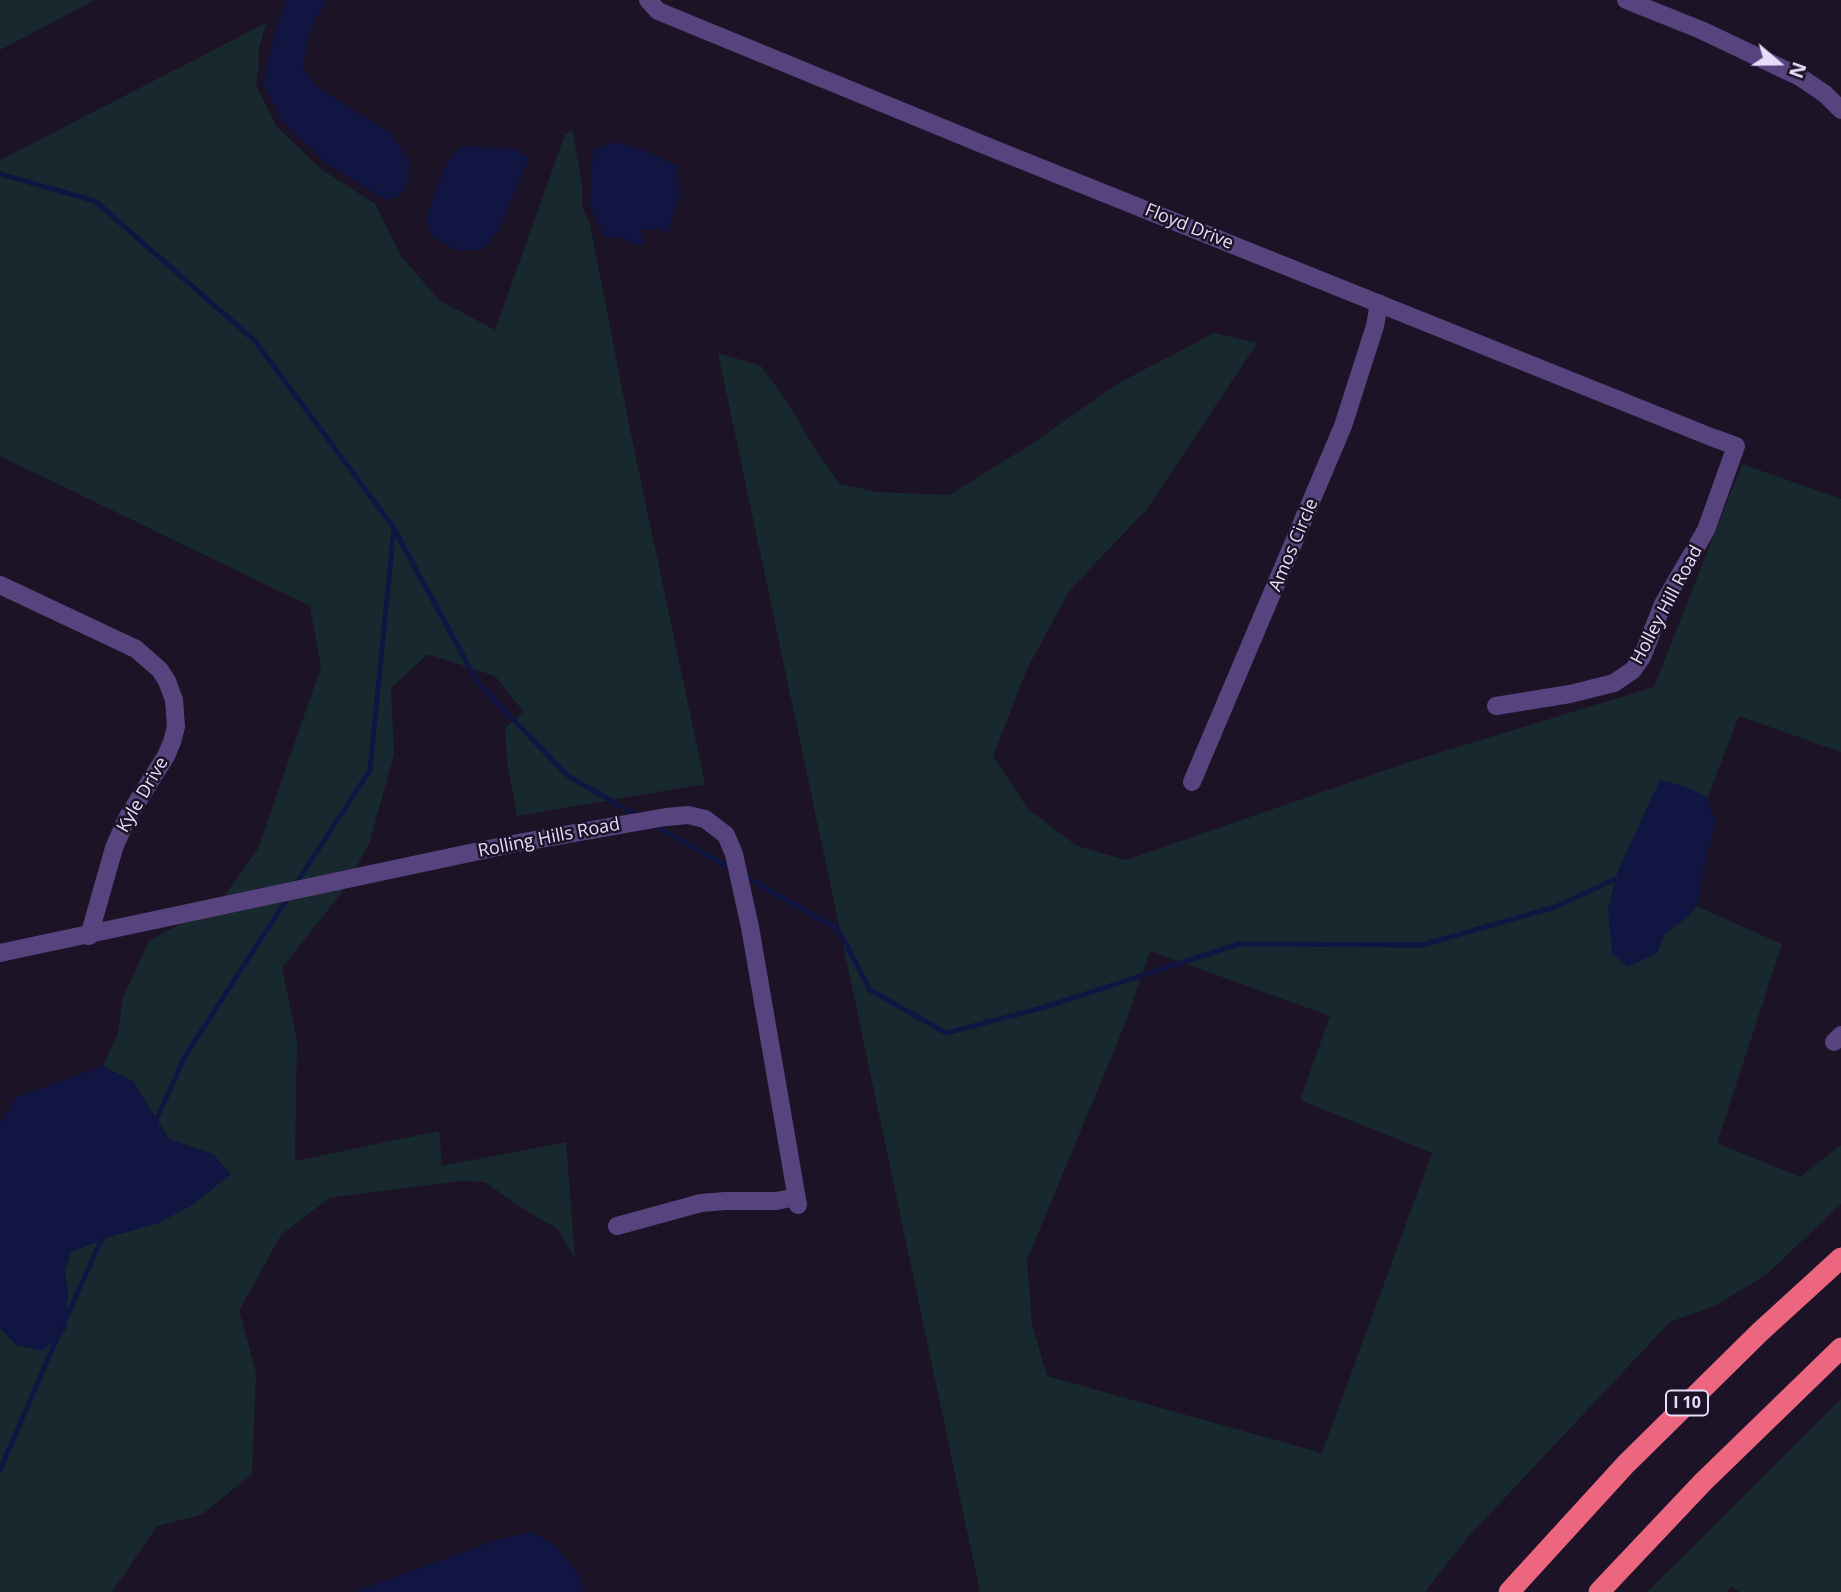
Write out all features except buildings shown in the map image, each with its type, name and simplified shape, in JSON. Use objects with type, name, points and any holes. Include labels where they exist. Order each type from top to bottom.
[{"type":"highway","name":"I 10","points":[[1509,1592],[1636,1454],[1760,1332],[1841,1258]]},
{"type":"highway","points":[[1599,1592],[1703,1482],[1841,1348]]},
{"type":"street","name":"Floyd Drive","points":[[648,0],[657,11],[1736,446]]},
{"type":"street","points":[[1626,0],[1701,30],[1800,77],[1825,94],[1841,110]]},
{"type":"street","name":"Amos Circle","points":[[1192,782],[1343,426],[1371,339],[1379,303]]},
{"type":"street","name":"Holley Hill Road","points":[[1496,706],[1570,694],[1614,683],[1633,670],[1642,657],[1663,604],[1706,530],[1736,446]]},
{"type":"street","name":"Kyle Drive","points":[[0,585],[136,649],[160,670],[174,700],[176,720],[172,742],[166,757],[127,818],[114,848],[89,936]]},
{"type":"street","name":"Rolling Hills Road","points":[[0,953],[512,844],[666,817],[688,815],[705,819],[726,835],[734,854],[750,927],[797,1201],[701,1203],[617,1226]]},
{"type":"shaded area","points":[[0,0],[95,0],[0,50]]},
{"type":"shaded area","points":[[286,0],[328,0],[316,19],[306,46],[303,69],[320,89],[391,133],[409,160],[408,183],[400,196],[386,200],[327,164],[282,121],[263,83]]},
{"type":"shaded area","points":[[266,23],[258,52],[256,85],[276,126],[321,169],[375,204],[401,256],[439,300],[495,330],[565,135],[572,130],[582,184],[582,207],[590,224],[629,425],[705,784],[517,816],[507,762],[505,728],[524,712],[495,676],[428,654],[391,688],[394,754],[370,841],[356,868],[224,896],[258,849],[321,667],[310,606],[0,456],[0,160]]},
{"type":"shaded area","points":[[614,142],[646,151],[678,166],[679,199],[668,234],[660,230],[640,230],[644,245],[632,245],[622,236],[606,238],[590,207],[593,149]]},
{"type":"shaded area","points":[[461,146],[515,149],[529,159],[499,229],[483,250],[456,250],[432,236],[426,218],[447,162]]},
{"type":"shaded area","points":[[1214,333],[1257,343],[1147,509],[1069,591],[1027,669],[993,756],[1028,809],[1077,846],[1126,860],[1409,762],[1654,687],[1742,464],[1841,499],[1841,752],[1739,716],[1707,799],[1687,787],[1660,781],[1618,871],[1608,909],[1657,953],[1665,933],[1687,918],[1696,906],[1782,944],[1717,1143],[1800,1177],[1841,1145],[1841,1204],[1767,1274],[1717,1305],[1670,1322],[1468,1537],[1425,1592],[980,1592],[718,353],[761,366],[840,484],[877,492],[949,495],[1033,443],[1117,384]],"holes":[[[1150,951],[1330,1016],[1300,1100],[1432,1153],[1322,1453],[1047,1376],[1032,1324],[1027,1260],[1125,1024]]]},
{"type":"shaded area","points":[[1660,780],[1687,787],[1706,797],[1716,822],[1704,866],[1698,904],[1687,918],[1665,933],[1657,953],[1627,967],[1612,953],[1608,909],[1618,871]]},
{"type":"shaded area","points":[[345,888],[282,968],[297,1040],[295,1161],[439,1131],[442,1166],[566,1142],[575,1259],[558,1229],[526,1211],[485,1182],[460,1181],[329,1198],[281,1235],[239,1311],[256,1372],[252,1474],[201,1515],[157,1526],[112,1592],[0,1592],[0,1328],[16,1345],[68,1295],[65,1271],[71,1252],[109,1237],[158,1223],[194,1204],[213,1154],[169,1139],[133,1081],[103,1066],[118,1033],[123,998],[149,941],[180,924]]},
{"type":"shaded area","points":[[103,1066],[132,1081],[169,1139],[213,1154],[231,1174],[194,1204],[158,1223],[109,1237],[71,1252],[65,1271],[68,1295],[66,1330],[42,1351],[16,1345],[0,1328],[0,1123],[16,1097]]},
{"type":"shaded area","points":[[1841,1399],[1841,1592],[1740,1592],[1731,1587],[1727,1592],[1647,1592]]},
{"type":"shaded area","points":[[533,1532],[555,1546],[579,1575],[584,1592],[354,1592],[502,1538]]},
{"type":"waterway","points":[[0,174],[95,201],[255,341],[394,528],[370,770],[296,884]]},
{"type":"waterway","points":[[394,529],[478,683],[568,776],[638,816]]},
{"type":"waterway","points":[[652,824],[732,869]]},
{"type":"waterway","points":[[744,876],[838,929],[870,990],[946,1033],[1042,1008],[1239,944],[1422,945],[1555,907],[1622,876]]},
{"type":"waterway","points":[[154,1125],[185,1056],[289,896]]},
{"type":"waterway","points":[[64,1323],[103,1236]]},
{"type":"waterway","points":[[0,1470],[60,1331]]}]
